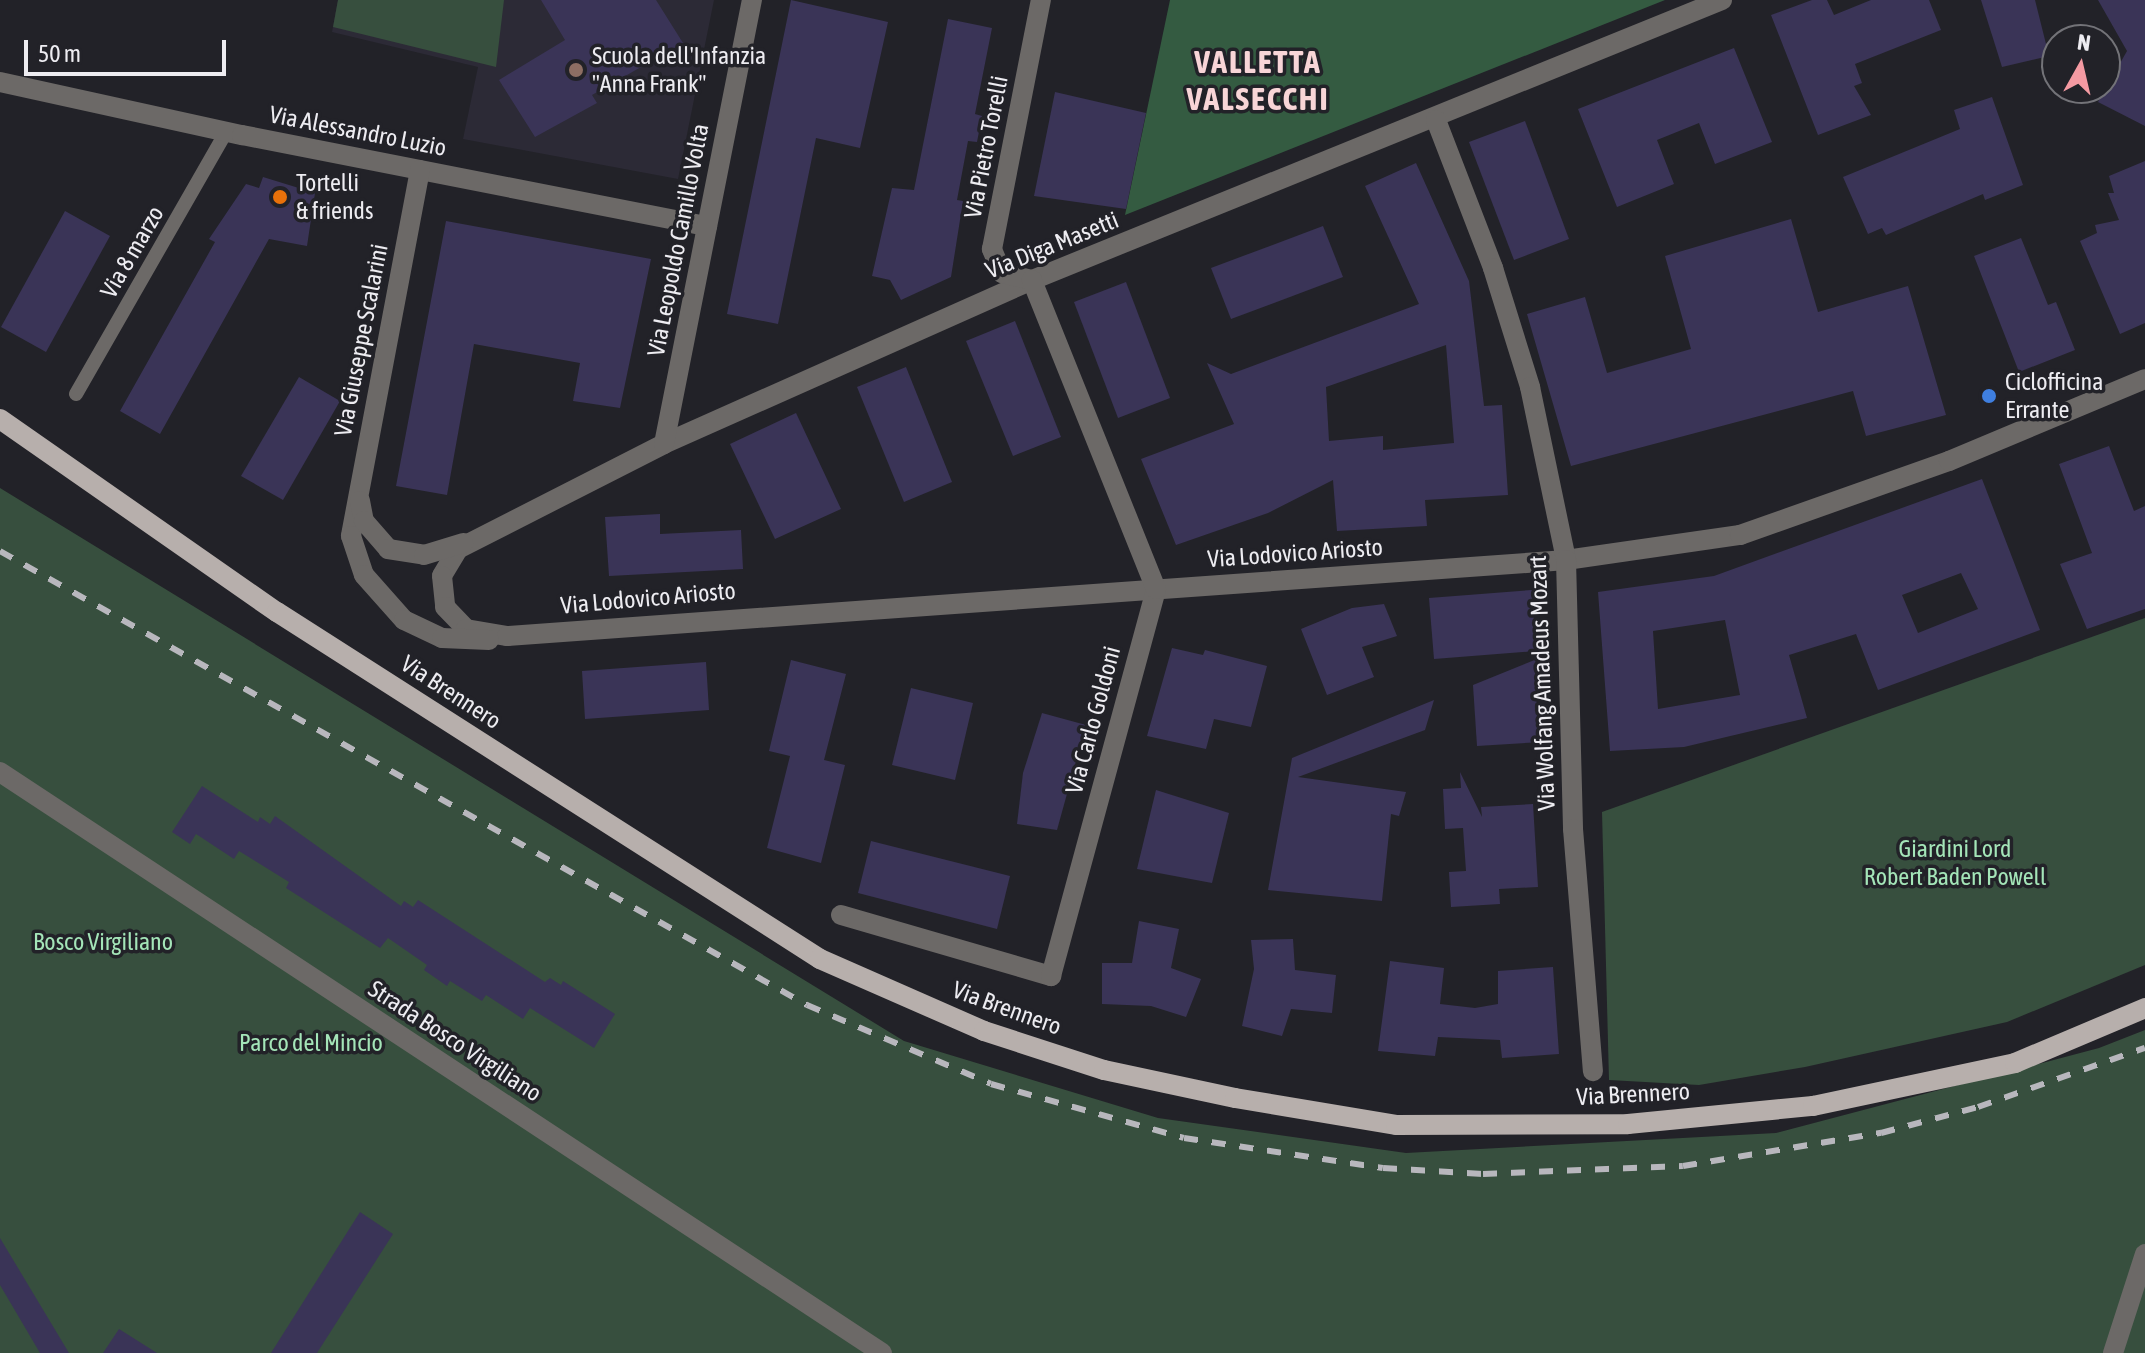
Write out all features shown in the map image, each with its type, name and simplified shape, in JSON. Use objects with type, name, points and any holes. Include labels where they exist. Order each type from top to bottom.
[{"type":"main road","name":"Via Brennero","points":[[0,419],[277,612],[820,959],[984,1031],[1104,1070],[1396,1125],[1628,1124],[1813,1106],[2015,1063],[2145,1008]]},
{"type":"street","name":"Via Leopoldo Camillo Volta","points":[[664,444],[752,0]]},
{"type":"street","name":"Via Pietro Torelli","points":[[1032,280],[1002,273],[992,249],[1041,0]]},
{"type":"street","name":"Via Diga Masetti","points":[[441,592],[447,561],[471,541],[664,444],[1032,280],[1436,120],[1722,0]]},
{"type":"street","name":"Via Alessandro Luzio","points":[[0,82],[226,132],[707,226]]},
{"type":"street","name":"Via Wolfang Amadeus Mozart","points":[[1436,120],[1493,268],[1530,387],[1566,560],[1573,829],[1593,1071]]},
{"type":"street","name":"Via Giuseppe Scalarini","points":[[362,473],[420,170]]},
{"type":"street","points":[[1032,280],[1156,589]]},
{"type":"street","name":"Via Lodovico Ariosto","points":[[441,592],[445,607],[466,629],[507,636],[1566,560],[1740,535],[1949,461],[2145,379]]},
{"type":"street","points":[[362,473],[364,521],[388,549],[424,555],[471,541]]},
{"type":"street","points":[[362,473],[351,536],[364,575],[382,600],[404,620],[442,638],[463,643],[507,636]]},
{"type":"street","name":"Via Carlo Goldoni","points":[[841,915],[1051,976],[1156,589]]},
{"type":"street","name":"Strada Bosco Virgiliano","points":[[0,772],[882,1353]]},
{"type":"street","points":[[2118,1350],[2145,1254]]},
{"type":"lane","name":"Via 8 marzo","points":[[76,394],[226,132]]},
{"type":"shaded area","points":[[338,0],[714,0],[678,179],[463,139],[478,67],[332,32]]},
{"type":"green space","points":[[338,0],[504,0],[496,67],[333,27]]},
{"type":"green space","points":[[1170,0],[1665,0],[1125,215]]},
{"type":"green space","name":"Parco del Mincio","points":[[0,488],[904,1041],[1158,1118],[1406,1153],[1776,1133],[2099,1048],[2145,1030],[2145,1353],[0,1353]]},
{"type":"green space","name":"Giardini Lord Robert Baden Powell","points":[[2145,618],[2145,965],[2007,1022],[1805,1067],[1699,1085],[1609,1080],[1602,812]]},
{"type":"building","name":"Scuola dell'Infanzia \"Anna Frank\"","points":[[541,0],[656,0],[683,43],[592,95],[597,103],[535,137],[499,80],[565,40]]},
{"type":"building","points":[[791,0],[888,22],[860,148],[816,138],[778,324],[727,314]]},
{"type":"building","points":[[1812,0],[1827,0],[1834,15],[1871,0],[1929,0],[1941,30],[1855,64],[1862,83],[1854,86],[1871,115],[1818,135],[1771,15]]},
{"type":"building","points":[[1981,0],[2035,0],[2041,24],[2041,58],[2002,67]]},
{"type":"building","points":[[2098,0],[2145,0],[2145,126],[2102,104],[2121,104],[2121,62],[2127,51],[2121,40],[2121,24],[2112,24]]},
{"type":"building","points":[[948,19],[992,28],[975,114],[982,116],[977,142],[968,141],[957,200],[963,201],[951,277],[901,300],[890,280],[872,276],[892,188],[914,190]]},
{"type":"building","points":[[1734,48],[1772,142],[1715,164],[1699,123],[1657,140],[1674,184],[1617,207],[1578,109]]},
{"type":"building","points":[[1055,92],[1146,113],[1126,209],[1034,196]]},
{"type":"building","points":[[1992,97],[2023,185],[1985,200],[1983,194],[1886,235],[1882,228],[1868,234],[1843,177],[1960,129],[1954,110]]},
{"type":"building","points":[[1525,121],[1569,239],[1514,260],[1469,142]]},
{"type":"building","points":[[2145,161],[2145,323],[2120,334],[2080,241],[2097,233],[2095,225],[2119,220],[2108,193],[2114,193],[2109,176]]},
{"type":"building","points":[[1416,163],[1469,281],[1484,406],[1502,405],[1508,495],[1425,500],[1427,526],[1337,531],[1333,480],[1268,513],[1176,545],[1141,459],[1234,424],[1207,363],[1231,374],[1419,304],[1365,186]],"holes":[[[1446,345],[1454,443],[1383,450],[1383,436],[1329,441],[1326,387]]]},
{"type":"building","points":[[263,177],[315,193],[307,246],[269,239],[160,434],[120,411],[215,242],[209,239],[246,184],[259,188]]},
{"type":"building","points":[[65,211],[110,236],[46,352],[1,327]]},
{"type":"building","points":[[1791,219],[1818,312],[1908,286],[1946,415],[1866,436],[1853,391],[1571,466],[1527,314],[1585,297],[1607,373],[1691,349],[1665,256]]},
{"type":"building","points":[[446,221],[651,259],[620,408],[573,401],[580,363],[474,344],[447,495],[396,486]]},
{"type":"building","points":[[1323,226],[1343,277],[1231,319],[1211,268]]},
{"type":"building","points":[[2021,238],[2048,305],[2056,302],[2075,350],[2019,372],[1974,256]]},
{"type":"building","points":[[1126,282],[1170,398],[1118,418],[1074,302]]},
{"type":"building","points":[[1015,321],[1061,437],[1013,456],[966,341]]},
{"type":"building","points":[[906,367],[952,482],[904,502],[857,387]]},
{"type":"building","points":[[299,377],[340,401],[283,500],[241,476]]},
{"type":"building","points":[[796,413],[841,509],[775,539],[730,444]]},
{"type":"building","points":[[2109,446],[2134,511],[2145,506],[2145,609],[2087,629],[2060,564],[2092,553],[2059,464]]},
{"type":"building","points":[[1982,479],[2040,630],[1878,690],[1856,634],[1789,655],[1807,718],[1684,747],[1610,751],[1598,592],[1714,576]],"holes":[[[1961,573],[1978,609],[1918,633],[1902,595]],[[1725,620],[1740,695],[1658,709],[1653,631]]]},
{"type":"building","points":[[660,514],[660,534],[741,530],[743,569],[609,576],[605,517]]},
{"type":"building","points":[[1532,590],[1536,651],[1434,659],[1429,598]]},
{"type":"building","points":[[1384,604],[1397,636],[1362,647],[1374,677],[1327,695],[1301,629],[1352,608]]},
{"type":"building","points":[[1172,648],[1203,655],[1205,650],[1267,666],[1251,727],[1214,719],[1206,749],[1147,736]]},
{"type":"building","points":[[1537,659],[1542,742],[1477,746],[1473,685]]},
{"type":"building","points":[[791,660],[846,674],[824,760],[845,765],[821,863],[767,848],[790,756],[769,751]]},
{"type":"building","points":[[706,662],[709,710],[585,719],[582,671]]},
{"type":"building","points":[[911,688],[973,703],[955,780],[892,765]]},
{"type":"building","points":[[1434,700],[1425,730],[1298,777],[1406,792],[1399,816],[1391,814],[1382,901],[1268,890],[1292,758]]},
{"type":"building","points":[[1042,713],[1086,725],[1057,830],[1017,824],[1023,773]]},
{"type":"building","points":[[1460,772],[1482,817],[1481,807],[1533,804],[1538,887],[1499,889],[1500,904],[1451,907],[1449,872],[1466,871],[1463,828],[1445,829],[1443,789],[1461,788]]},
{"type":"building","points":[[202,786],[258,822],[260,817],[270,824],[275,816],[401,906],[404,901],[413,907],[418,900],[545,982],[550,978],[561,985],[563,981],[615,1014],[594,1048],[530,1008],[523,1019],[486,995],[482,1001],[450,981],[447,986],[424,970],[427,965],[388,938],[380,948],[286,888],[289,882],[239,851],[234,859],[196,834],[190,844],[172,832]]},
{"type":"building","points":[[1156,790],[1229,813],[1212,883],[1137,869]]},
{"type":"building","points":[[871,841],[1010,876],[997,929],[858,893]]},
{"type":"building","points":[[1139,921],[1179,929],[1171,968],[1201,979],[1186,1017],[1151,1006],[1102,1004],[1102,963],[1132,963]]},
{"type":"building","points":[[1293,939],[1295,970],[1336,975],[1332,1013],[1291,1009],[1282,1036],[1242,1026],[1254,969],[1251,940]]},
{"type":"building","points":[[1390,961],[1444,968],[1440,1004],[1475,1008],[1498,1004],[1498,971],[1553,967],[1559,1054],[1502,1058],[1500,1040],[1438,1037],[1435,1056],[1378,1051]]},
{"type":"building","points":[[360,1212],[393,1234],[317,1353],[271,1353]]},
{"type":"building","points":[[0,1238],[69,1353],[40,1353],[0,1285]]},
{"type":"building","points":[[119,1329],[157,1353],[103,1353]]},
{"type":"railway","points":[[0,551],[807,1005],[991,1084],[1184,1138],[1383,1168],[1483,1174],[1683,1166],[1881,1133],[1978,1107],[2145,1048]]},
{"type":"place","name":"Scuola dell'Infanzia \"Anna Frank\"","points":[[576,70]]},
{"type":"place","name":"Tortelli & friends","points":[[280,197]]},
{"type":"place","name":"Ciclofficina Errante","points":[[1989,396]]},
{"type":"district","name":"VALLETTA VALSECCHI","points":[[1258,82]]},
{"type":"park label","name":"Bosco Virgiliano","points":[[103,942]]}]
